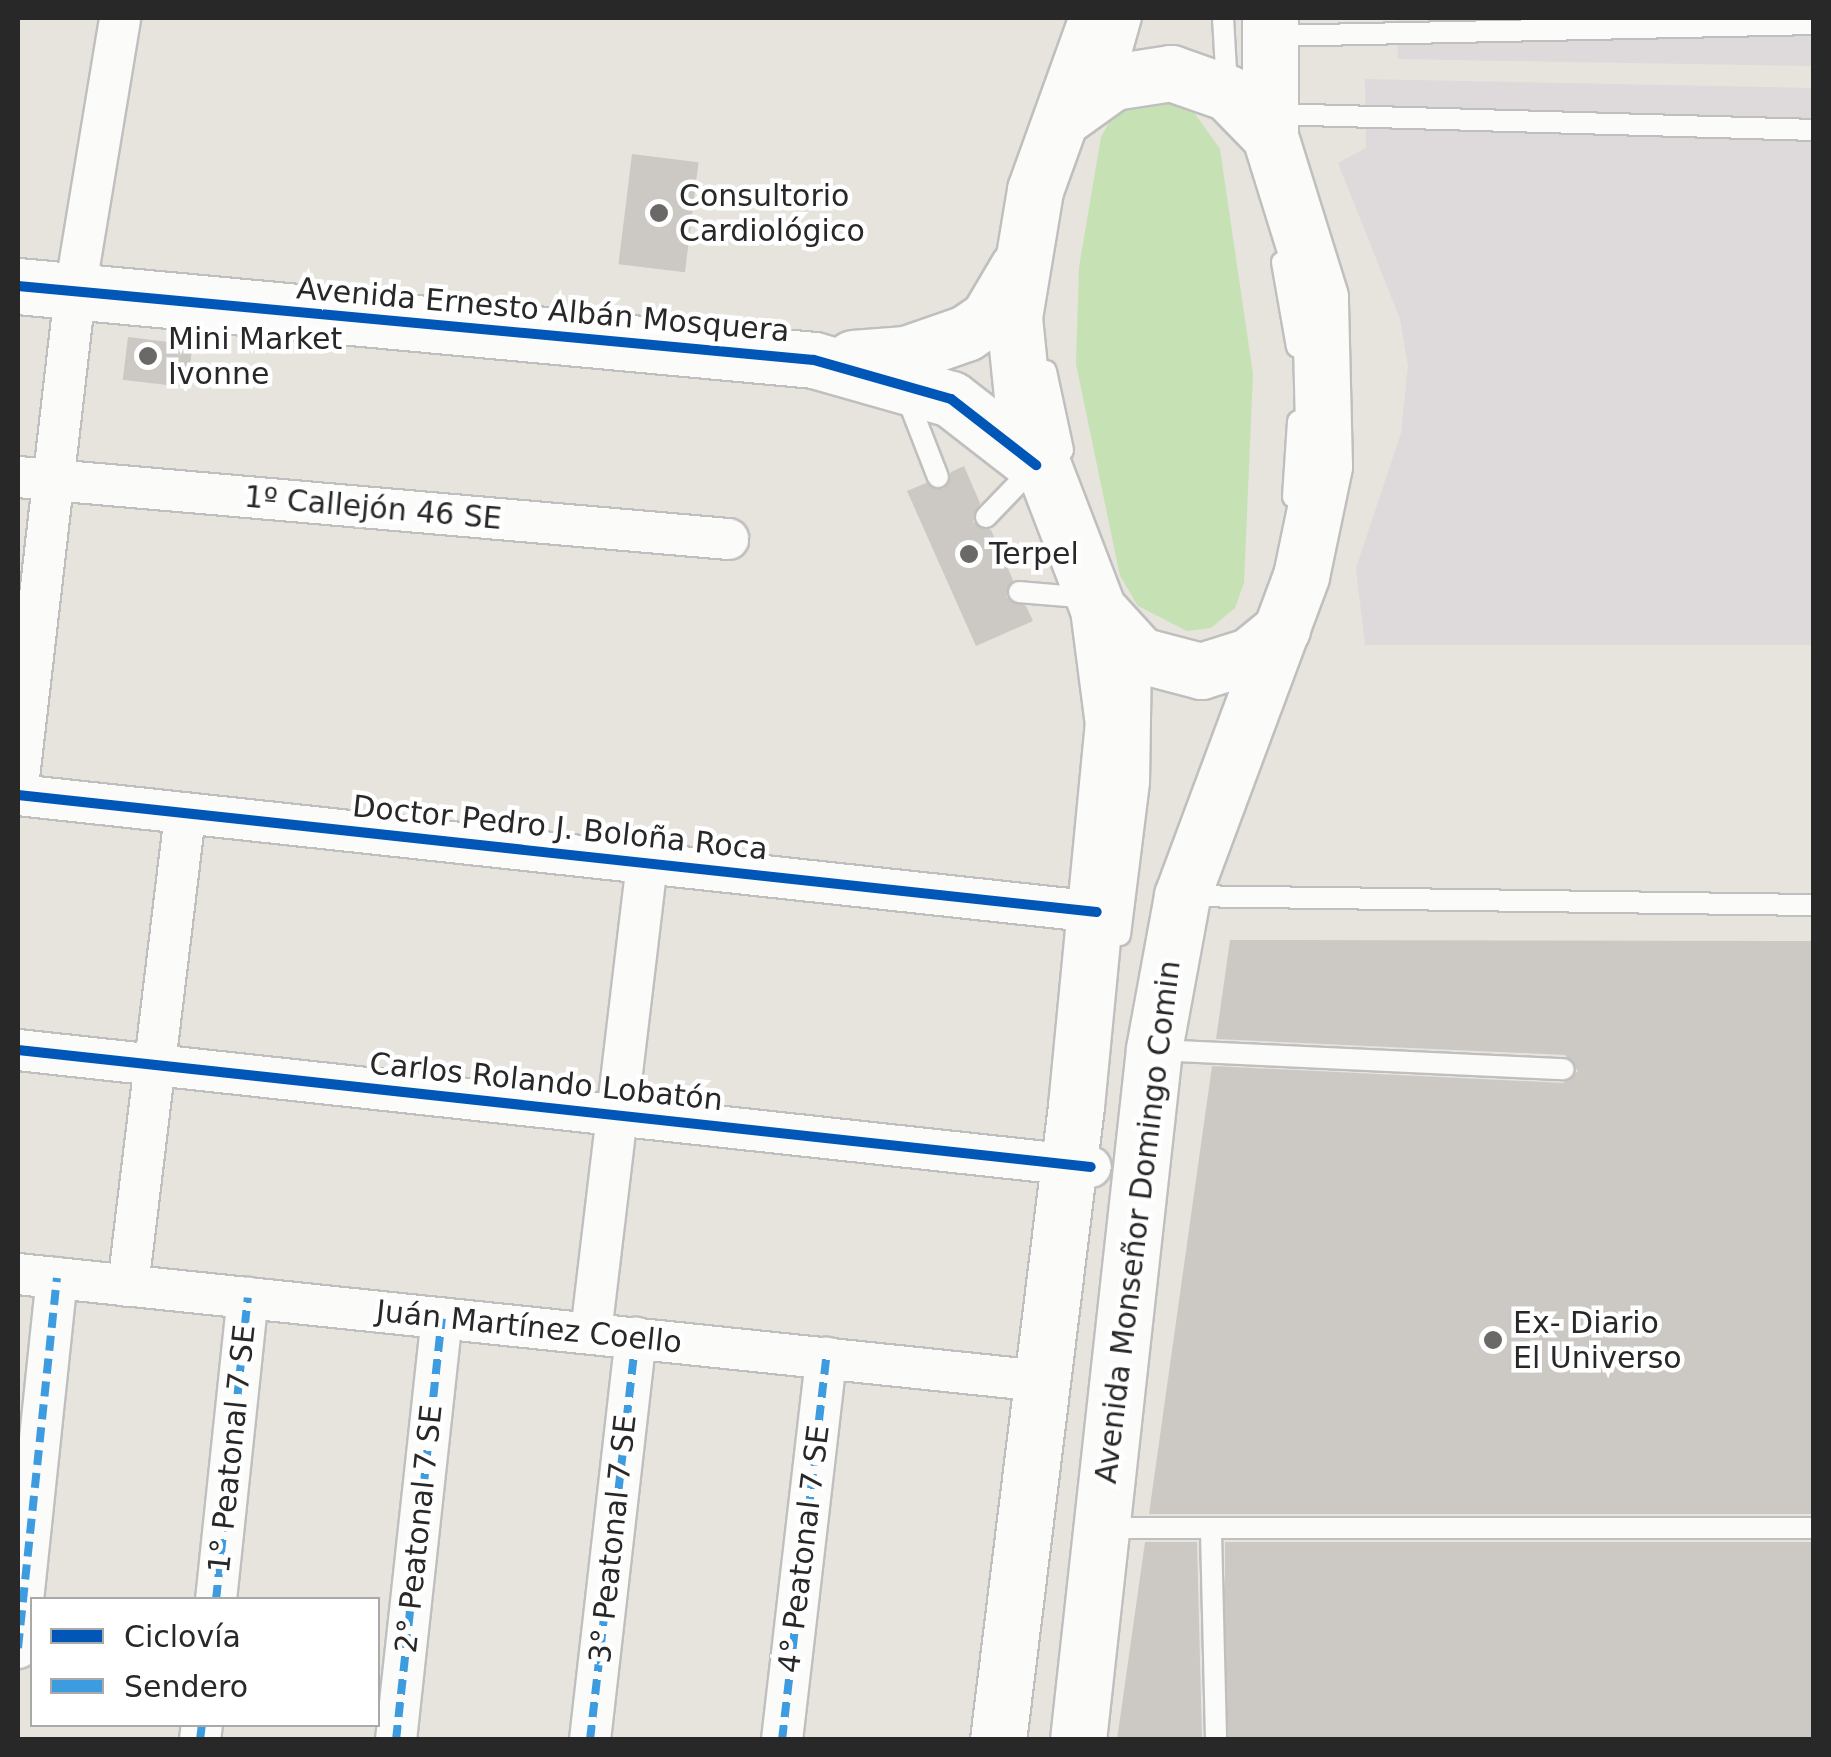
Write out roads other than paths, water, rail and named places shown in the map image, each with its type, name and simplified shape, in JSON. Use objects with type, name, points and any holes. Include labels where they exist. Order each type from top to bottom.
[{"type":"main road","name":"Avenida Monseñor Domingo Comin","points":[[998,1740],[1040,1381],[1080,1165],[1112,724],[1103,599],[1017,367],[1028,291],[1034,190],[1064,117],[1097,18]]},
{"type":"main road","name":"Avenida Monseñor Domingo Comin","points":[[1078,1740],[1154,1050],[1182,896],[1268,623],[1324,466],[1326,353],[1308,242],[1254,122],[1255,24]]},
{"type":"main road","points":[[1064,117],[1112,82],[1172,73],[1254,122]]},
{"type":"main road","name":"Avenida Ernesto Albán Mosquera","points":[[18,286],[814,360],[900,379],[951,399],[1054,467]]},
{"type":"main road","name":"Avenida Ernesto Albán Mosquera","points":[[814,360],[942,344],[1028,291]]},
{"type":"main road","points":[[1103,599],[1140,656],[1200,671],[1268,623]]},
{"type":"street","points":[[18,786],[35,478],[75,291],[120,18]]},
{"type":"street","name":"1º Callejón 46 SE","points":[[35,478],[728,539]]},
{"type":"street","name":"Doctor Pedro J. Boloña Roca","points":[[18,795],[1097,912]]},
{"type":"street","points":[[128,1286],[186,813]]},
{"type":"street","points":[[591,1333],[646,863]]},
{"type":"street","name":"Carlos Rolando Lobatón","points":[[18,1050],[1080,1165]]},
{"type":"street","name":"Juán Martínez Coello","points":[[18,1274],[1040,1381]]},
{"type":"street","points":[[18,1648],[58,1278]]},
{"type":"street","name":"1° Peatonal 7 SE","points":[[216,1597],[248,1298]]},
{"type":"street","name":"2° Peatonal 7 SE","points":[[396,1740],[442,1318]]},
{"type":"street","name":"3° Peatonal 7 SE","points":[[590,1740],[636,1338]]},
{"type":"street","name":"4° Peatonal 7 SE","points":[[782,1740],[826,1358]]},
{"type":"lane","name":"Avenida Monseñor Domingo Comin","points":[[1028,291],[1068,167],[1112,82],[1131,18]]},
{"type":"lane","points":[[1255,24],[1814,24]]},
{"type":"lane","points":[[1254,122],[1814,130]]},
{"type":"lane","points":[[1276,242],[1298,396],[1289,514]]},
{"type":"lane","name":"Avenida Monseñor Domingo Comin","points":[[1044,354],[1054,467]]},
{"type":"lane","points":[[900,379],[938,477]]},
{"type":"lane","points":[[986,517],[1054,467]]},
{"type":"lane","points":[[1018,592],[1103,599]]},
{"type":"lane","name":"Avenida Monseñor Domingo Comin","points":[[1070,1586],[1155,915],[1268,623]]},
{"type":"lane","name":"Avenida Monseñor Domingo Comin","points":[[1116,964],[1139,783],[1140,656]]},
{"type":"lane","points":[[1182,896],[1814,905]]},
{"type":"lane","name":"Avenida Monseñor Domingo Comin","points":[[1020,1740],[1080,1165],[1109,1019]]},
{"type":"lane","points":[[1154,1050],[1564,1069]]},
{"type":"lane","points":[[1100,1528],[1211,1533],[1814,1528]]},
{"type":"lane","points":[[1211,1533],[1216,1740]]},
{"type":"place","name":"Consultorio Cardiológico","points":[[659,213]]},
{"type":"place","name":"Mini Market Ivonne","points":[[148,356]]},
{"type":"place","name":"Terpel","points":[[969,554]]},
{"type":"place","name":"Ex- Diario El Universo","points":[[1493,1340]]}]
